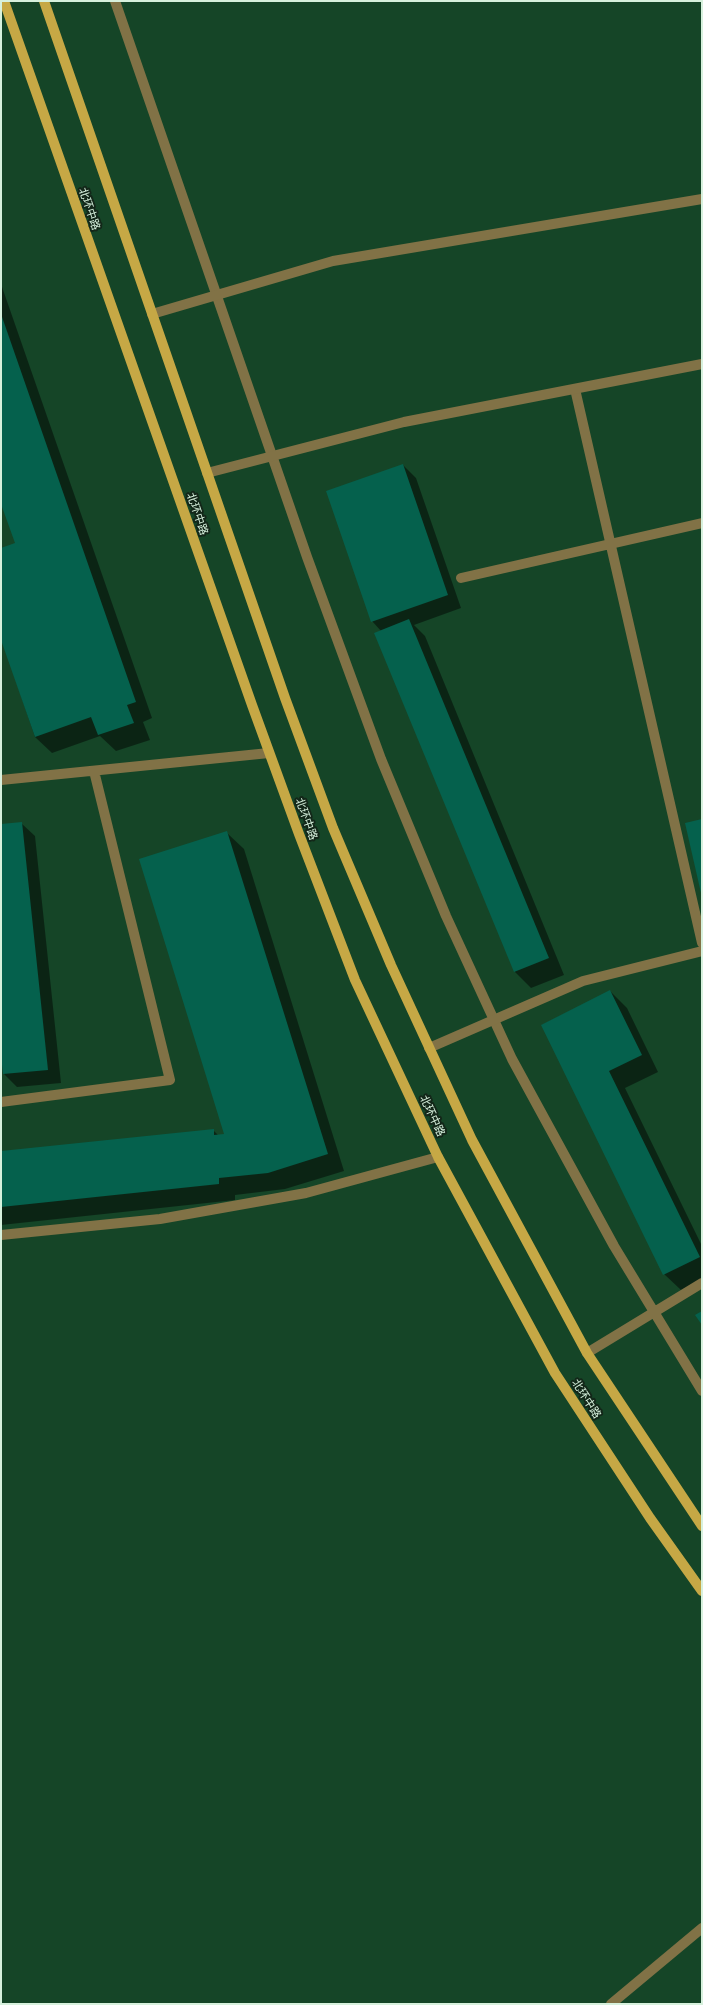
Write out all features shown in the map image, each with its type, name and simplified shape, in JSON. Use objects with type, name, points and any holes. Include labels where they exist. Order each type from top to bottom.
[{"type":"main road","name":"北环中路","points":[[4,1],[269,753],[355,980],[438,1157],[555,1373],[650,1518],[702,1591]]},
{"type":"main road","name":"北环中路","points":[[44,1],[285,698],[333,828],[391,965],[472,1140],[587,1353],[702,1526]]},
{"type":"street","points":[[115,1],[272,456],[381,759],[446,916],[516,1066],[614,1246],[702,1391]]},
{"type":"street","points":[[152,314],[333,261],[702,199]]},
{"type":"street","points":[[207,473],[404,422],[702,364]]},
{"type":"street","points":[[575,389],[702,943]]},
{"type":"street","points":[[461,578],[702,523]]},
{"type":"street","points":[[1,780],[269,753]]},
{"type":"street","points":[[1,1102],[170,1080],[94,771]]},
{"type":"street","points":[[429,1048],[583,981],[702,951]]},
{"type":"street","points":[[1,1235],[160,1219],[306,1193],[438,1157]]},
{"type":"street","points":[[587,1353],[702,1283]]},
{"type":"street","points":[[611,2004],[702,1928]]},
{"type":"building","points":[[1,314],[136,702],[127,705],[134,723],[98,735],[91,717],[35,737],[1,640],[1,548],[15,543],[1,504]]},
{"type":"building","points":[[403,464],[448,595],[371,622],[326,491]]},
{"type":"building","points":[[409,619],[549,958],[514,972],[374,633]]},
{"type":"building","points":[[702,819],[702,893],[701,893],[685,823]]},
{"type":"building","points":[[22,822],[48,1070],[3,1074],[1,1056],[1,824]]},
{"type":"building","points":[[227,831],[328,1154],[268,1173],[219,1178],[219,1184],[1,1207],[1,1151],[214,1129],[214,1135],[224,1134],[139,859]]},
{"type":"building","points":[[610,990],[642,1055],[609,1071],[700,1257],[663,1275],[541,1025]]},
{"type":"building","points":[[702,1311],[702,1325],[695,1315]]}]
